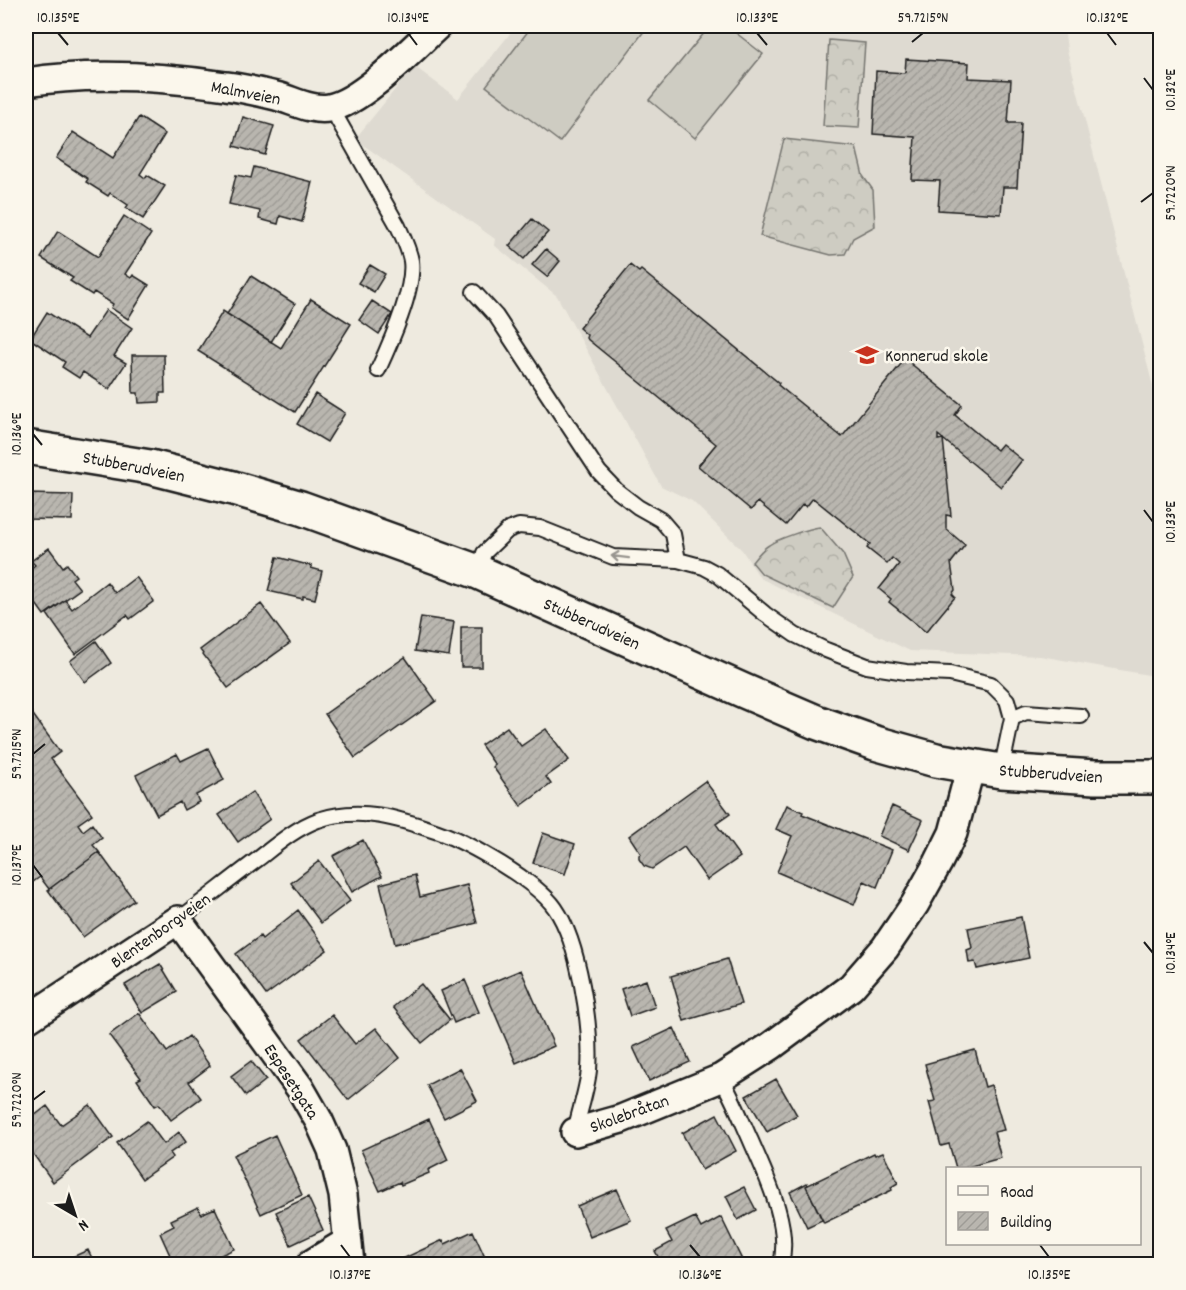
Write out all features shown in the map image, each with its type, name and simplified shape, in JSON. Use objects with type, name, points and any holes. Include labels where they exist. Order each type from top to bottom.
[{"type":"main road","name":"Stubberudveien","points":[[26,447],[150,466],[301,508],[478,572],[816,722],[875,743],[936,760],[986,768],[1095,777],[1161,777]]},
{"type":"street","points":[[335,106],[358,94],[380,77],[437,26]]},
{"type":"street","name":"Malmveien","points":[[26,82],[56,78],[126,77],[227,86],[276,96],[311,107],[326,109],[335,106]]},
{"type":"street","name":"Skolebråtan","points":[[575,1132],[621,1119],[721,1078],[771,1046],[851,987],[885,948],[915,904],[948,843],[961,808],[986,768]]},
{"type":"street","name":"Blentenborgveien","points":[[26,1020],[178,920]]},
{"type":"street","name":"Espesetgata","points":[[178,920],[300,1088],[318,1121],[332,1150],[343,1195],[349,1253]]},
{"type":"street","points":[[311,1264],[349,1253]]},
{"type":"lane","points":[[335,106],[338,120],[405,240],[411,262],[411,281],[391,342],[378,370]]},
{"type":"lane","points":[[474,292],[496,316],[599,472],[616,490],[638,507],[661,520],[673,534],[678,560]]},
{"type":"lane","points":[[478,572],[484,553],[508,530],[519,526],[540,528],[613,557],[678,560],[704,567],[717,574],[765,614],[795,635],[836,654],[867,666],[906,672],[950,674],[991,684],[1007,700],[1012,718]]},
{"type":"lane","points":[[986,768],[1012,718],[1026,712],[1081,716]]},
{"type":"lane","name":"Skolebråtan","points":[[290,835],[318,820],[347,814],[375,813],[408,821],[450,837],[511,870],[555,907],[570,936],[587,1012],[589,1071],[575,1132]]},
{"type":"lane","name":"Blentenborgveien","points":[[178,920],[290,835]]},
{"type":"lane","points":[[721,1078],[773,1192],[782,1229],[781,1264]]},
{"type":"shaded area","name":"Konnerud skole","points":[[516,26],[1064,26],[1067,50],[1160,414],[1160,677],[1040,656],[910,651],[760,578],[742,550],[692,501],[661,486],[557,296],[494,245],[495,239],[355,139],[414,66],[458,99]]},
{"type":"green space","points":[[532,26],[648,26],[560,142],[486,86]]},
{"type":"green space","points":[[710,26],[727,26],[763,54],[695,138],[649,100]]},
{"type":"green space","points":[[829,40],[865,43],[859,128],[823,126]]},
{"type":"green space","points":[[784,139],[856,147],[863,176],[873,190],[875,226],[853,238],[845,254],[831,255],[760,236]]},
{"type":"green space","points":[[820,527],[843,554],[853,577],[833,608],[762,574],[752,562],[773,543]]},
{"type":"building","points":[[906,59],[969,63],[968,78],[1011,80],[1008,123],[1021,123],[1017,187],[1003,187],[1001,214],[938,210],[940,181],[912,180],[915,137],[873,134],[876,71],[905,73]]},
{"type":"building","points":[[139,117],[165,134],[140,174],[145,178],[147,175],[165,186],[143,219],[126,208],[128,205],[110,193],[108,196],[86,182],[88,179],[56,158],[73,132],[113,158]]},
{"type":"building","points":[[243,117],[274,126],[265,155],[234,146]]},
{"type":"building","points":[[254,167],[312,182],[302,222],[280,216],[278,224],[259,219],[260,211],[229,204],[236,175],[251,178]]},
{"type":"building","points":[[124,216],[151,234],[125,274],[131,278],[133,275],[149,285],[128,319],[111,308],[113,304],[94,292],[92,295],[70,281],[73,278],[41,258],[58,231],[98,257]]},
{"type":"building","points":[[532,219],[548,232],[524,259],[509,246]]},
{"type":"building","points":[[546,249],[560,261],[547,277],[532,265]]},
{"type":"building","points":[[370,265],[385,274],[374,292],[358,283]]},
{"type":"building","points":[[630,265],[639,272],[641,270],[842,437],[905,359],[962,405],[955,415],[997,450],[1002,444],[1022,460],[1001,487],[943,439],[951,516],[946,515],[946,529],[965,545],[951,563],[955,590],[952,594],[955,597],[926,632],[889,602],[891,599],[879,589],[899,564],[892,558],[887,564],[867,548],[870,544],[813,498],[806,507],[803,504],[786,525],[758,502],[751,510],[698,466],[716,444],[586,338],[587,335],[579,328]]},
{"type":"building","points":[[251,276],[295,304],[271,342],[227,314]]},
{"type":"building","points":[[311,299],[351,324],[295,412],[198,351],[223,311],[281,348]]},
{"type":"building","points":[[372,301],[392,314],[379,334],[359,320]]},
{"type":"building","points":[[106,310],[132,328],[114,356],[126,363],[109,389],[83,372],[79,378],[62,367],[65,362],[30,339],[47,312],[87,338]]},
{"type":"building","points":[[132,355],[164,355],[165,393],[160,393],[160,402],[139,403],[138,393],[133,393]]},
{"type":"building","points":[[315,394],[345,413],[327,442],[297,424]]},
{"type":"building","points":[[26,494],[73,495],[72,520],[26,519]]},
{"type":"building","points":[[49,548],[63,567],[67,564],[76,576],[72,579],[80,589],[44,615],[26,590],[26,573],[35,565],[31,561]]},
{"type":"building","points":[[277,557],[312,566],[311,568],[322,571],[315,599],[303,596],[303,599],[268,591]]},
{"type":"building","points":[[136,577],[154,601],[130,619],[127,615],[75,654],[47,614],[65,600],[72,609],[107,582],[115,593]]},
{"type":"building","points":[[261,604],[290,643],[228,688],[200,650]]},
{"type":"building","points":[[421,617],[454,622],[449,656],[415,651]]},
{"type":"building","points":[[461,627],[482,627],[482,667],[461,667]]},
{"type":"building","points":[[96,641],[111,663],[85,682],[70,661]]},
{"type":"building","points":[[405,657],[436,701],[355,758],[325,714]]},
{"type":"building","points":[[26,705],[60,752],[51,759],[92,814],[78,824],[83,831],[92,824],[102,838],[93,845],[99,852],[49,889],[40,877],[26,887]]},
{"type":"building","points":[[507,727],[521,746],[546,729],[569,760],[546,777],[551,784],[521,806],[493,767],[495,765],[481,745]]},
{"type":"building","points":[[208,748],[224,780],[196,795],[199,802],[184,810],[180,802],[157,815],[136,775],[177,754],[181,761]]},
{"type":"building","points":[[705,781],[730,814],[716,824],[740,857],[707,880],[684,847],[652,869],[644,866],[639,859],[641,854],[629,836]]},
{"type":"building","points":[[252,792],[270,819],[238,842],[219,815]]},
{"type":"building","points":[[787,805],[803,812],[802,814],[892,850],[877,887],[864,881],[854,905],[777,872],[792,836],[776,829]]},
{"type":"building","points":[[892,806],[923,820],[909,850],[879,836]]},
{"type":"building","points":[[543,833],[575,844],[565,874],[533,863]]},
{"type":"building","points":[[363,840],[382,876],[352,892],[333,856]]},
{"type":"building","points":[[99,852],[134,900],[83,937],[48,890]]},
{"type":"building","points":[[319,861],[350,901],[321,923],[291,883]]},
{"type":"building","points":[[415,875],[420,897],[467,885],[477,923],[395,944],[380,884]]},
{"type":"building","points":[[298,910],[327,950],[266,995],[236,954],[260,936],[262,939]]},
{"type":"building","points":[[1021,917],[1029,958],[977,969],[975,962],[969,963],[967,950],[972,948],[968,928]]},
{"type":"building","points":[[727,959],[741,1004],[684,1021],[671,976]]},
{"type":"building","points":[[160,964],[177,992],[142,1013],[125,985]]},
{"type":"building","points":[[521,970],[554,1046],[516,1063],[483,986]]},
{"type":"building","points":[[465,980],[479,1012],[454,1023],[441,991]]},
{"type":"building","points":[[646,980],[655,1007],[630,1016],[621,989]]},
{"type":"building","points":[[421,984],[450,1020],[422,1043],[393,1007]]},
{"type":"building","points":[[139,1013],[167,1052],[189,1036],[210,1066],[189,1082],[201,1098],[171,1120],[159,1104],[155,1106],[137,1080],[141,1078],[109,1035]]},
{"type":"building","points":[[332,1015],[355,1044],[376,1028],[400,1058],[348,1100],[301,1039]]},
{"type":"building","points":[[674,1028],[690,1062],[649,1081],[633,1047]]},
{"type":"building","points":[[975,1050],[985,1087],[991,1085],[1004,1130],[994,1132],[1001,1158],[968,1167],[956,1167],[949,1144],[941,1146],[929,1102],[935,1101],[925,1064]]},
{"type":"building","points":[[251,1061],[266,1080],[246,1096],[231,1076]]},
{"type":"building","points":[[460,1068],[477,1101],[444,1118],[427,1085]]},
{"type":"building","points":[[776,1079],[797,1115],[767,1132],[746,1096]]},
{"type":"building","points":[[90,1105],[113,1137],[53,1182],[26,1144],[26,1122],[47,1106],[61,1125]]},
{"type":"building","points":[[717,1114],[736,1151],[702,1170],[682,1133]]},
{"type":"building","points":[[429,1119],[448,1160],[428,1170],[429,1173],[380,1191],[361,1150]]},
{"type":"building","points":[[147,1121],[164,1144],[179,1132],[186,1142],[170,1153],[173,1157],[142,1179],[117,1143]]},
{"type":"building","points":[[275,1135],[302,1195],[261,1214],[233,1155]]},
{"type":"building","points":[[883,1152],[898,1183],[891,1187],[892,1190],[824,1223],[806,1186],[874,1153],[875,1155]]},
{"type":"building","points":[[807,1183],[806,1186],[822,1220],[807,1227],[790,1192]]},
{"type":"building","points":[[744,1187],[756,1210],[738,1220],[726,1196]]},
{"type":"building","points":[[617,1189],[631,1220],[590,1237],[577,1206]]},
{"type":"building","points":[[308,1197],[323,1230],[291,1245],[276,1212]]},
{"type":"building","points":[[198,1207],[201,1214],[215,1208],[234,1249],[219,1256],[222,1263],[219,1264],[174,1264],[160,1233],[174,1226],[171,1220]]},
{"type":"building","points":[[695,1217],[701,1228],[721,1217],[742,1260],[733,1264],[662,1264],[655,1251],[672,1242],[666,1231]]},
{"type":"building","points":[[473,1231],[488,1264],[402,1264],[400,1260],[443,1240],[445,1244]]},
{"type":"building","points":[[88,1250],[95,1264],[57,1264]]},
{"type":"place","name":"Konnerud skole","points":[[867,355]]}]
